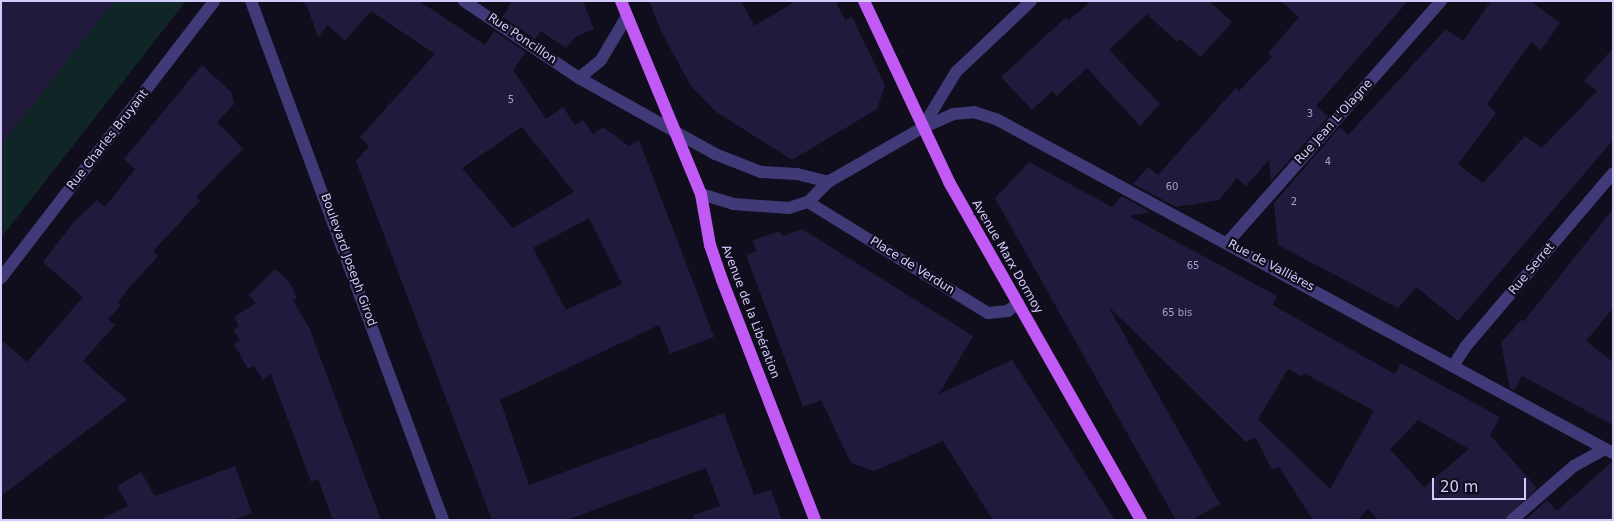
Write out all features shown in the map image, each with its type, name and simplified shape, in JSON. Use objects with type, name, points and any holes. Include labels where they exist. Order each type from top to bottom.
[{"type":"main road","name":"Avenue de la Libération","points":[[622,1],[701,194],[710,245],[722,280],[815,520]]},
{"type":"main road","name":"Avenue Marx Dormoy","points":[[864,1],[922,128],[960,204],[1141,520]]},
{"type":"street","name":"Rue Charles Bruyant","points":[[1,278],[214,1]]},
{"type":"street","name":"Boulevard Joseph Girod","points":[[251,1],[443,520]]},
{"type":"street","name":"Rue Poncillon","points":[[464,1],[579,78],[675,130]]},
{"type":"street","points":[[701,194],[733,204],[767,207],[789,208],[808,202],[828,182],[922,128],[956,72],[1031,1]]},
{"type":"street","name":"Rue Jean L'Olagne","points":[[1228,243],[1441,1]]},
{"type":"street","points":[[579,78],[601,60],[627,16]]},
{"type":"street","name":"Rue de Vallières","points":[[922,128],[952,114],[974,112],[996,119],[1609,451]]},
{"type":"street","points":[[675,130],[742,167],[780,175],[797,174],[828,182]]},
{"type":"street","name":"Rue Serret","points":[[1453,366],[1479,331],[1613,173]]},
{"type":"street","name":"Place de Verdun","points":[[808,202],[988,313],[1008,311],[1018,303]]},
{"type":"street","points":[[1512,520],[1574,466],[1609,451]]},
{"type":"green space","points":[[1,1],[186,1],[1,238]]},
{"type":"building","points":[[1,1],[114,1],[1,145]]},
{"type":"building","points":[[302,1],[419,1],[485,45],[494,31],[526,52],[513,70],[546,119],[563,107],[575,125],[583,120],[593,135],[603,127],[629,146],[639,140],[714,337],[670,354],[659,325],[500,400],[529,485],[724,413],[754,495],[771,490],[782,520],[694,520],[694,515],[720,506],[706,468],[567,520],[492,520],[356,161],[369,146],[360,137],[435,54],[371,11],[345,41],[328,25],[318,37],[307,6]],"holes":[[[522,127],[574,192],[513,228],[462,168]],[[589,218],[622,284],[566,310],[533,248]]]},
{"type":"building","points":[[512,1],[583,1],[594,29],[575,37],[566,48],[541,31],[535,39],[503,17]]},
{"type":"building","points":[[649,1],[741,1],[754,26],[796,1],[836,1],[845,20],[852,17],[885,85],[877,109],[792,160],[715,111],[691,86],[661,31]]},
{"type":"building","points":[[1091,1],[1209,1],[1232,22],[1201,57],[1180,39],[1177,42],[1147,14],[1109,50],[1160,104],[1140,126],[1087,68],[1057,96],[1052,91],[1032,110],[1001,77],[1066,17],[1069,20]]},
{"type":"building","points":[[1281,1],[1408,1],[1316,106],[1328,117],[1271,181],[1269,160],[1246,186],[1237,178],[1219,200],[1176,207],[1133,184],[1148,167],[1158,175],[1236,88],[1239,91],[1272,57],[1268,53],[1299,17]]},
{"type":"building","points":[[1491,1],[1530,1],[1560,23],[1541,50],[1531,42],[1487,104],[1496,113],[1458,164],[1483,183],[1525,136],[1542,148],[1597,91],[1584,81],[1613,48],[1613,140],[1458,321],[1416,287],[1398,308],[1278,245],[1274,203],[1340,127],[1348,135],[1446,29],[1463,41]]},
{"type":"building","points":[[202,65],[232,93],[234,104],[217,122],[243,149],[196,197],[200,201],[153,251],[158,256],[128,289],[118,302],[121,305],[108,319],[115,325],[83,361],[127,400],[1,496],[1,340],[27,362],[83,297],[43,262],[73,223],[97,200],[105,207],[135,169],[124,159]]},
{"type":"building","points":[[1029,162],[1112,207],[1122,196],[1150,212],[1129,216],[1277,296],[1273,305],[1395,374],[1401,363],[1500,417],[1490,435],[1537,488],[1504,520],[1378,520],[1368,509],[1359,518],[1361,520],[1313,520],[1279,467],[1272,470],[1255,437],[1246,442],[1108,306],[1220,504],[1192,520],[1176,520],[995,198]],"holes":[[[1288,369],[1302,377],[1304,373],[1374,411],[1330,489],[1258,419]],[[1418,420],[1469,449],[1424,487],[1390,449]]]},
{"type":"building","points":[[1613,209],[1613,308],[1586,341],[1613,362],[1613,425],[1522,376],[1514,390],[1510,388],[1501,343],[1521,320],[1524,321]]},
{"type":"building","points":[[802,229],[973,336],[939,394],[1012,360],[1115,520],[993,520],[943,441],[874,471],[851,463],[821,400],[803,407],[746,255],[757,251],[752,241],[779,231],[783,236]]},
{"type":"building","points":[[275,269],[289,282],[297,298],[293,300],[310,330],[381,520],[333,520],[318,479],[311,482],[271,374],[263,380],[254,366],[248,369],[234,344],[240,340],[233,330],[239,326],[234,317],[256,303],[249,295]]},
{"type":"building","points":[[1613,461],[1613,520],[1525,520],[1547,500],[1557,511]]},
{"type":"building","points":[[235,466],[252,513],[234,520],[99,520],[128,506],[117,486],[141,472],[155,496]]}]
